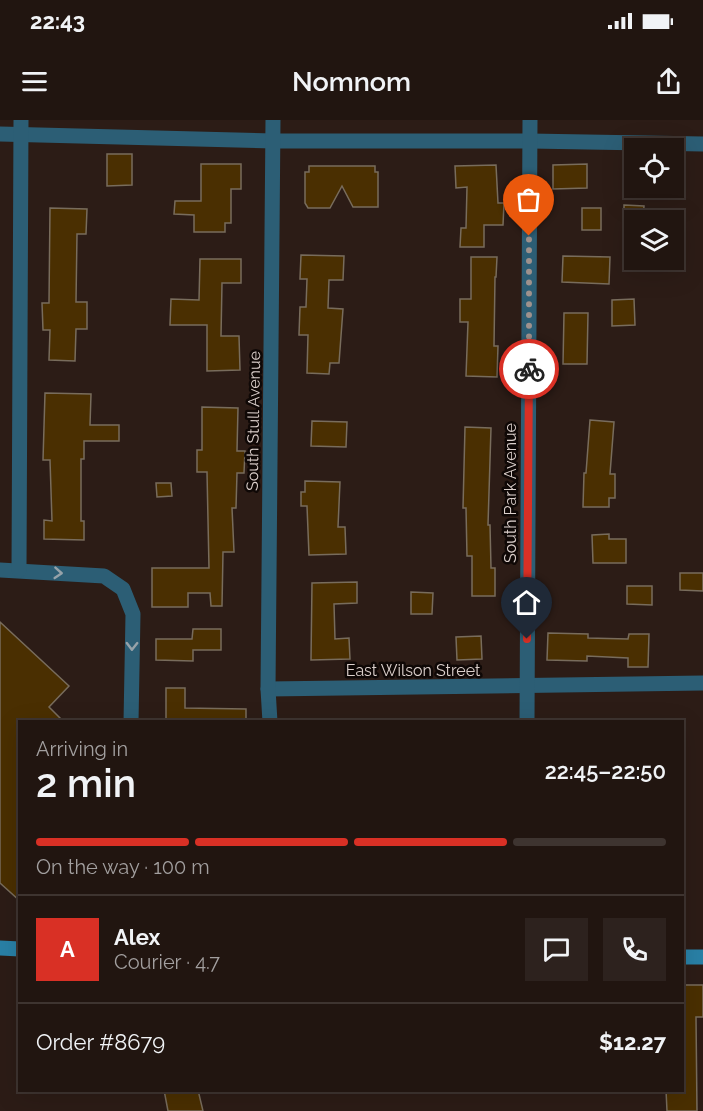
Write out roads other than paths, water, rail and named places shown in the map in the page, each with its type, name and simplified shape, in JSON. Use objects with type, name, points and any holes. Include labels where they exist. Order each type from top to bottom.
[{"type":"main road","points":[[0,948],[18,949]]},
{"type":"main road","points":[[684,957],[703,957]]},
{"type":"street","name":"South Stull Avenue","points":[[270,720],[268,689],[273,120]]},
{"type":"street","name":"South Park Avenue","points":[[527,720],[530,120]]},
{"type":"street","points":[[19,570],[21,127]]},
{"type":"street","points":[[0,134],[21,127],[273,141],[703,144]]},
{"type":"street","points":[[0,570],[104,576],[123,589],[133,614],[131,720]]},
{"type":"street","name":"East Wilson Street","points":[[268,689],[703,683]]}]
